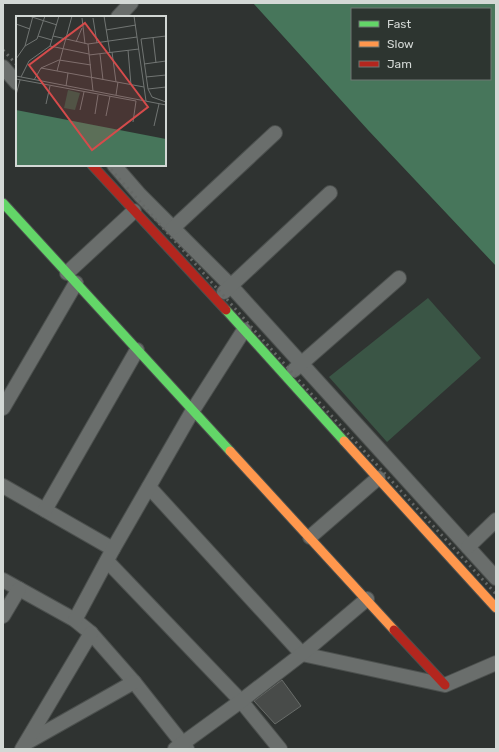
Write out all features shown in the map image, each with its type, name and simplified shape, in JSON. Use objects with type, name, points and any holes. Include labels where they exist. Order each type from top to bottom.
[{"type":"street","points":[[119,16],[131,3]]},
{"type":"street","points":[[3,67],[16,82]]},
{"type":"street","points":[[173,228],[275,133]]},
{"type":"street","points":[[93,166],[217,300],[496,608]]},
{"type":"street","points":[[115,166],[140,195],[231,286],[496,578]]},
{"type":"street","points":[[217,300],[330,193]]},
{"type":"street","points":[[3,203],[445,685]]},
{"type":"street","points":[[3,408],[71,278],[134,211]]},
{"type":"street","points":[[286,376],[399,278]]},
{"type":"street","points":[[74,620],[193,410],[244,330]]},
{"type":"street","points":[[45,510],[137,350]]},
{"type":"street","points":[[310,537],[378,478]]},
{"type":"street","points":[[3,486],[45,510],[110,555],[241,701],[280,749]]},
{"type":"street","points":[[149,487],[302,654],[445,685],[496,663]]},
{"type":"street","points":[[468,547],[496,520]]},
{"type":"street","points":[[3,580],[74,620],[90,633],[134,682],[181,747],[302,654],[366,599]]},
{"type":"street","points":[[3,616],[19,589]]},
{"type":"street","points":[[24,746],[90,633]]},
{"type":"street","points":[[24,746],[134,682]]},
{"type":"shaded area","points":[[253,3],[496,3],[496,266],[368,130]]},
{"type":"shaded area","points":[[428,298],[481,358],[387,442],[329,377]]},
{"type":"building","points":[[282,680],[301,706],[275,724],[254,701]]},
{"type":"railway","points":[[3,50],[16,64]]},
{"type":"railway","points":[[108,166],[305,387],[496,594]]},
{"type":"traffic: fast","points":[[3,203],[230,451]]},
{"type":"traffic: fast","points":[[226,310],[344,441]]},
{"type":"traffic: slow","points":[[344,441],[496,608]]},
{"type":"traffic: slow","points":[[230,451],[394,630]]},
{"type":"traffic: jam","points":[[93,166],[226,310]]},
{"type":"traffic: jam","points":[[394,630],[445,685]]}]
